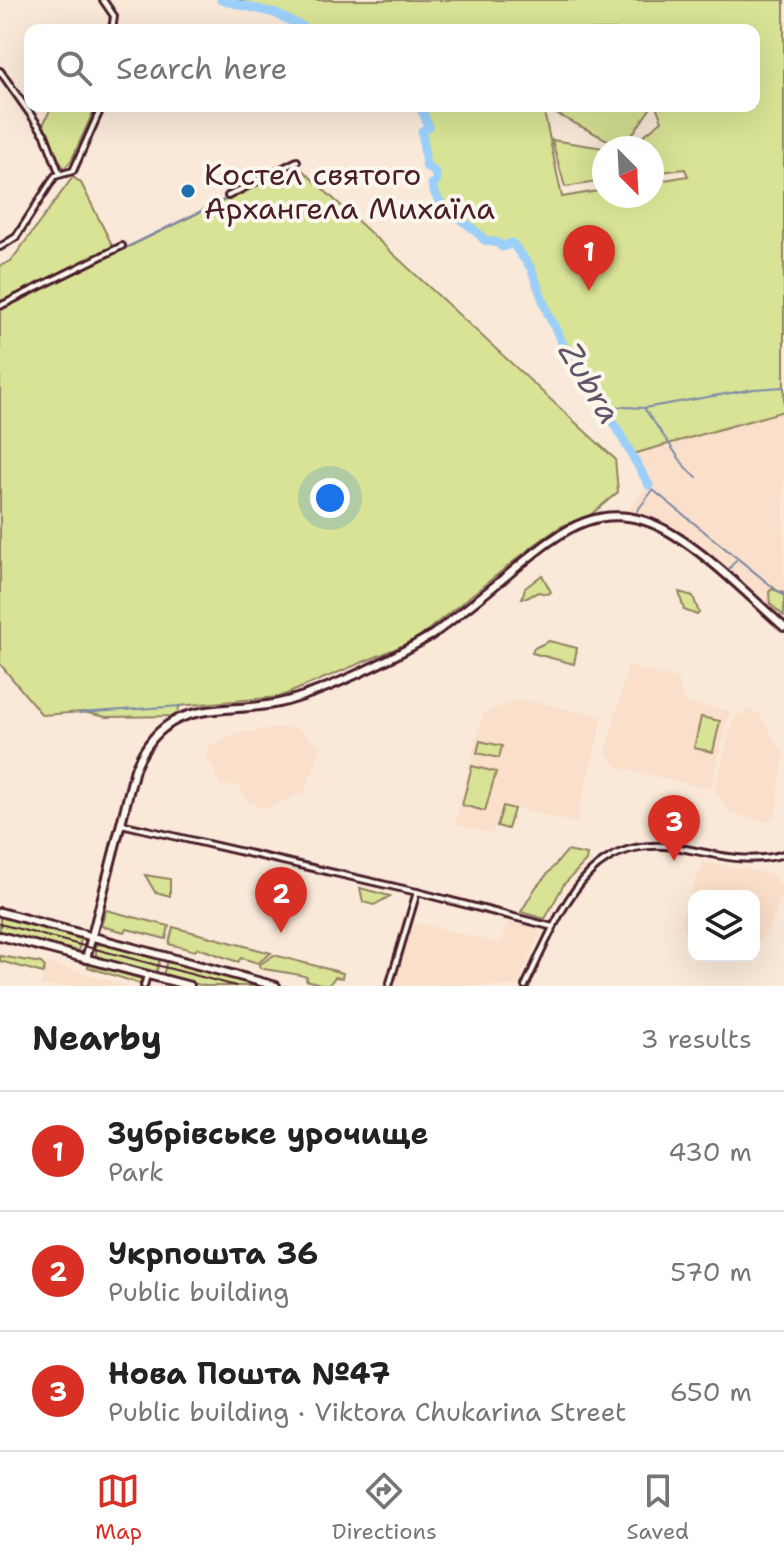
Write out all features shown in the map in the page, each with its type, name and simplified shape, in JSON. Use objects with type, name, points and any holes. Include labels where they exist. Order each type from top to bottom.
[{"type":"street","points":[[103,0],[114,16],[113,24]]},
{"type":"street","points":[[0,71],[24,105]]},
{"type":"street","points":[[29,112],[45,135],[59,173]]},
{"type":"street","points":[[0,247],[16,237],[59,173],[74,170],[99,112]]},
{"type":"street","points":[[228,196],[297,161]]},
{"type":"street","points":[[0,306],[122,246]]},
{"type":"street","points":[[86,959],[135,769],[141,755],[171,724],[186,715],[209,708],[284,702],[408,649],[455,618],[555,536],[578,524],[605,517],[631,518],[658,526],[687,543],[784,627]]},
{"type":"street","points":[[121,824],[417,892],[553,927]]},
{"type":"street","points":[[525,986],[573,889],[599,864],[631,849],[671,846],[742,860],[761,860],[784,854]]},
{"type":"street","points":[[389,986],[417,892]]},
{"type":"street","points":[[0,912],[276,986]]},
{"type":"street","points":[[0,936],[190,986]]},
{"type":"street","points":[[144,986],[147,975]]},
{"type":"shaded area","points":[[784,411],[784,619],[688,535],[660,519],[628,510],[648,487],[633,454]]},
{"type":"shaded area","points":[[628,666],[678,679],[683,702],[730,711],[710,789],[617,767],[606,752]]},
{"type":"shaded area","points":[[521,699],[603,717],[576,823],[501,804],[492,833],[455,824],[483,714]]},
{"type":"shaded area","points":[[751,710],[760,715],[784,755],[775,816],[769,822],[729,813],[715,790],[734,718]]},
{"type":"shaded area","points":[[294,726],[321,747],[305,792],[263,809],[247,802],[239,785],[221,786],[207,755],[209,746],[238,733]]},
{"type":"shaded area","points":[[703,862],[772,874],[783,888],[771,927],[760,940],[760,890],[693,890]]},
{"type":"shaded area","points":[[688,902],[688,938],[681,921]]},
{"type":"shaded area","points":[[413,922],[501,944],[508,922],[541,930],[517,986],[394,986]]},
{"type":"shaded area","points":[[46,963],[128,986],[41,986]]},
{"type":"green space","points":[[221,0],[784,0],[784,411],[633,454],[595,390],[583,384],[548,314],[531,268],[512,243],[502,247],[484,240],[440,202],[432,184],[436,182],[436,173],[426,166],[422,131],[428,127],[422,112],[544,112],[562,197],[592,192],[592,208],[664,208],[664,180],[688,176],[685,169],[664,172],[664,136],[643,136],[662,121],[658,112],[760,112],[760,24],[297,24],[274,13]]},
{"type":"green space","points":[[49,112],[93,112],[72,159],[64,169],[42,127]]},
{"type":"green space","points":[[553,112],[648,112],[631,136],[600,136]]},
{"type":"green space","points":[[552,140],[592,146],[592,183],[565,187]]},
{"type":"green space","points":[[297,165],[615,459],[618,492],[589,516],[560,527],[533,546],[414,641],[279,697],[179,706],[178,716],[106,717],[83,712],[42,715],[0,664],[0,266],[11,261],[73,177],[81,183],[116,253]]},
{"type":"green space","points":[[542,575],[551,592],[538,592],[522,598],[525,588]]},
{"type":"green space","points":[[772,589],[784,593],[784,616],[770,604],[769,592]]},
{"type":"green space","points":[[679,592],[693,596],[697,615],[684,610]]},
{"type":"green space","points":[[549,641],[577,648],[574,664],[532,653],[534,648]]},
{"type":"green space","points":[[701,717],[720,721],[713,752],[694,748]]},
{"type":"green space","points":[[480,741],[502,746],[499,758],[477,753]]},
{"type":"green space","points":[[472,766],[496,772],[485,811],[462,805]]},
{"type":"green space","points":[[503,806],[514,809],[508,829],[497,826]]},
{"type":"green space","points":[[567,851],[587,855],[586,861],[564,884],[545,919],[521,912],[536,887]]},
{"type":"green space","points":[[145,875],[170,879],[170,896],[155,892]]},
{"type":"green space","points":[[360,888],[390,896],[374,905],[363,902]]},
{"type":"green space","points":[[106,910],[169,926],[166,939],[101,926]]},
{"type":"green space","points":[[0,916],[81,939],[78,952],[0,932]]},
{"type":"green space","points":[[173,927],[271,953],[258,963],[241,958],[238,962],[198,948],[195,951],[169,944]]},
{"type":"green space","points":[[96,945],[160,959],[156,974],[96,956]]},
{"type":"green space","points":[[274,955],[343,973],[342,978],[335,977],[328,986],[306,980],[307,977],[301,975],[260,968],[259,965]]},
{"type":"green space","points":[[0,956],[41,963],[45,967],[43,973],[0,961]]},
{"type":"green space","points":[[167,960],[262,986],[205,986],[163,976]]},
{"type":"green space","points":[[89,964],[142,979],[140,984],[88,967]]},
{"type":"waterway","name":"Zubra","points":[[221,0],[274,13],[297,24]]},
{"type":"waterway","name":"Zubra","points":[[423,112],[429,127],[422,131],[426,166],[436,173],[436,182],[432,184],[435,194],[447,209],[484,240],[502,247],[512,243],[531,268],[548,314],[583,384],[595,390],[649,485]]},
{"type":"waterway","points":[[235,195],[297,164]]},
{"type":"waterway","points":[[162,230],[230,197]]},
{"type":"waterway","points":[[0,309],[160,231]]},
{"type":"waterway","points":[[605,406],[644,408],[754,389],[784,387]]},
{"type":"waterway","points":[[644,408],[686,468],[697,477]]},
{"type":"waterway","points":[[637,511],[653,490],[784,596]]},
{"type":"waterway","points":[[729,569],[736,560]]},
{"type":"waterway","points":[[79,713],[181,706]]},
{"type":"tram line","points":[[0,924],[236,986]]},
{"type":"place","name":"Костел святого Архангела Михаїла","points":[[188,191]]},
{"type":"place","name":"Зубрівське урочище","points":[[589,291]]},
{"type":"place","name":"Нова Пошта №47","points":[[674,861]]},
{"type":"place","name":"Укрпошта 36","points":[[281,933]]}]
